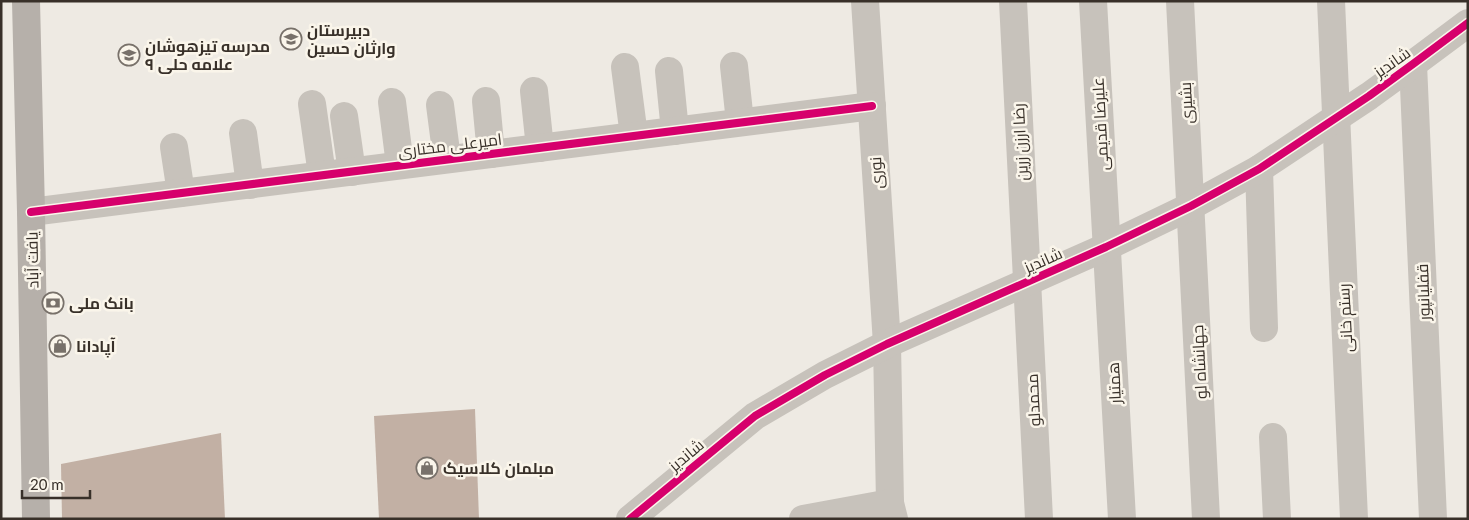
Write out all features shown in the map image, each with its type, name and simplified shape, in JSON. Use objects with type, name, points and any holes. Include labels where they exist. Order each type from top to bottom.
[{"type":"main road","name":"یافت آباد","points":[[26,1],[36,519]]},
{"type":"street","name":"نوری","points":[[865,1],[887,344],[892,511]]},
{"type":"street","name":"رضا ارزن زرین","points":[[1013,1],[1027,282]]},
{"type":"street","name":"علیرضا قدیمی","points":[[1093,1],[1106,247]]},
{"type":"street","name":"بشیری","points":[[1180,1],[1191,206]]},
{"type":"street","name":"رستم خانی","points":[[1331,1],[1354,519]]},
{"type":"street","name":"شاندیز","points":[[630,519],[755,416],[825,375],[887,344],[1106,247],[1191,206],[1258,169],[1336,118],[1468,23]]},
{"type":"street","name":"قفلیانپور","points":[[1413,64],[1432,519]]},
{"type":"street","points":[[734,66],[740,122]]},
{"type":"street","points":[[625,67],[634,136]]},
{"type":"street","points":[[669,71],[675,130]]},
{"type":"street","points":[[534,91],[540,148]]},
{"type":"street","points":[[486,101],[492,154]]},
{"type":"street","points":[[392,102],[400,166]]},
{"type":"street","points":[[312,104],[322,175]]},
{"type":"street","points":[[440,105],[447,160]]},
{"type":"street","name":"امیرعلی مختاری","points":[[31,212],[872,106]]},
{"type":"street","points":[[344,116],[352,172]]},
{"type":"street","points":[[243,133],[250,185]]},
{"type":"street","points":[[174,148],[181,193]]},
{"type":"street","points":[[1258,169],[1264,328]]},
{"type":"street","name":"جهانشاه لو","points":[[1191,206],[1206,519]]},
{"type":"street","name":"همتیار","points":[[1106,247],[1122,519]]},
{"type":"street","name":"محمدلو","points":[[1027,282],[1039,519]]},
{"type":"street","points":[[1273,438],[1277,519]]},
{"type":"street","points":[[804,519],[892,511]]},
{"type":"building","name":"مبلمان کلاسیک","points":[[475,409],[479,519],[379,519],[374,416]]},
{"type":"building","points":[[221,433],[225,519],[62,519],[61,464]]},
{"type":"cycle path","points":[[630,519],[755,416],[825,375],[887,344],[1106,247],[1191,206],[1259,169],[1369,96],[1468,23]]},
{"type":"cycle path","points":[[31,212],[872,106]]},
{"type":"place","name":"دبیرستان وارثان حسین","points":[[291,39]]},
{"type":"place","name":"مدرسه تیزهوشان علامه حلی ۹","points":[[129,55]]},
{"type":"place","name":"بانک ملی","points":[[53,303]]},
{"type":"place","name":"آپادانا","points":[[60,346]]},
{"type":"place","name":"مبلمان کلاسیک","points":[[427,468]]}]
